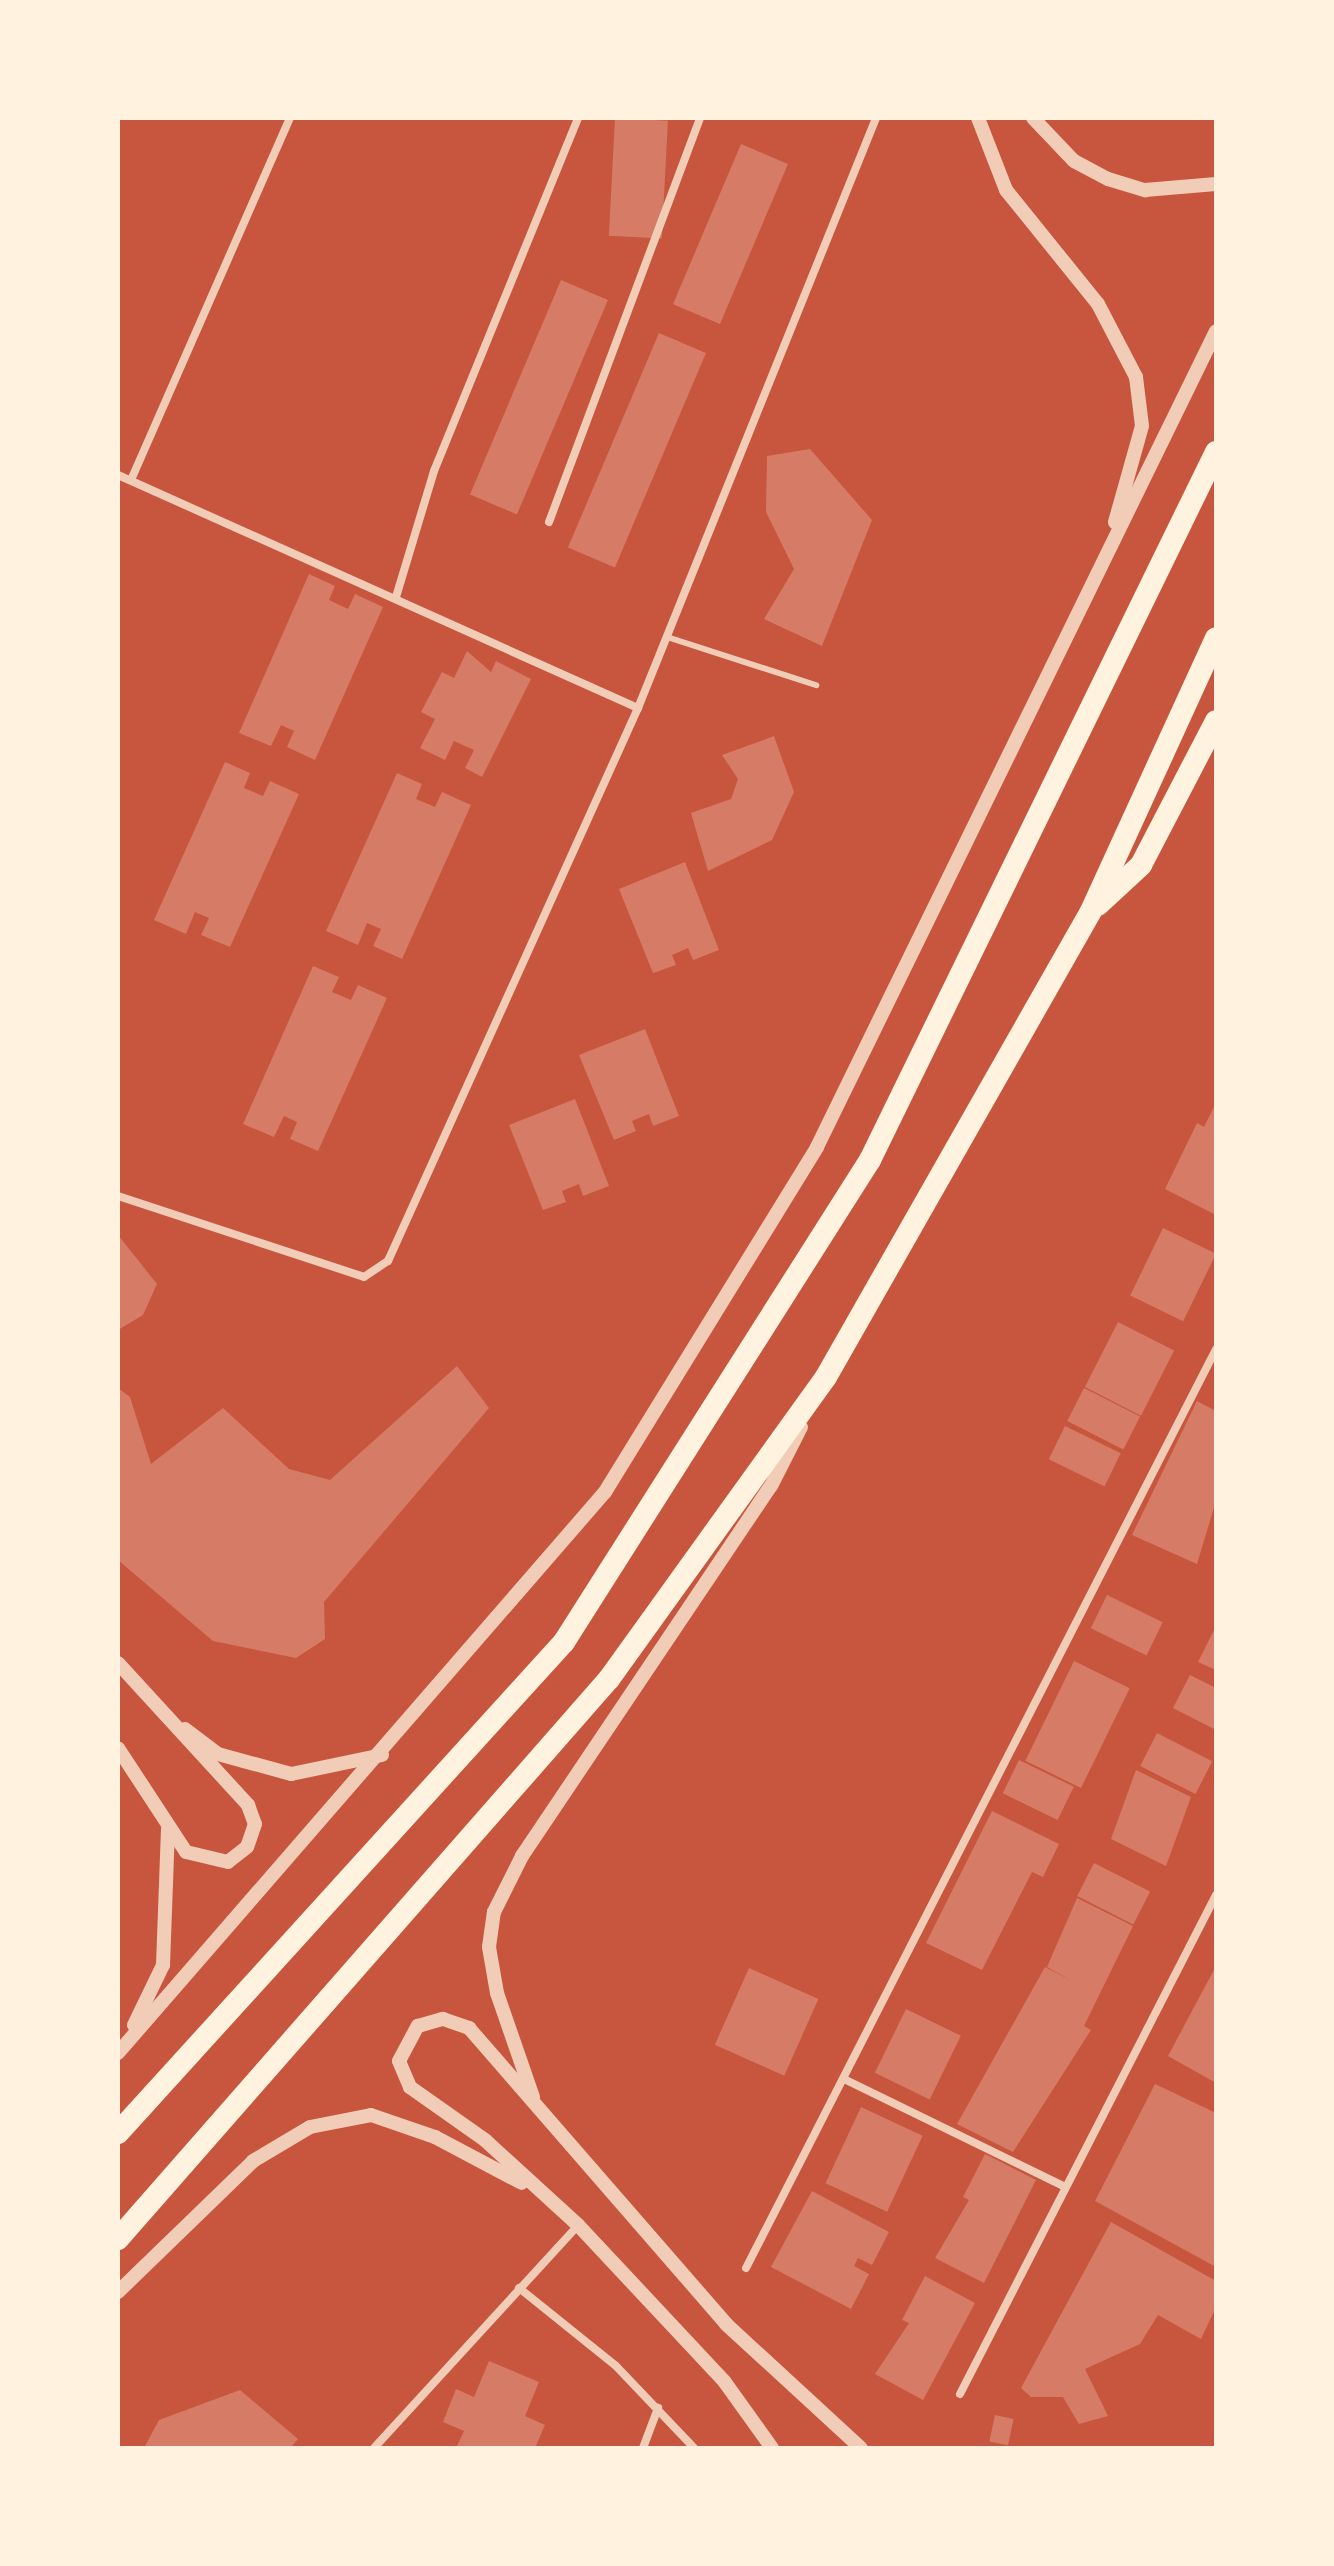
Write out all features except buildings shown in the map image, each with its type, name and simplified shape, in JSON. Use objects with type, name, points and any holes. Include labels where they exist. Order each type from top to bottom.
[{"type":"highway","points":[[118,2133],[564,1642],[870,1160],[1216,452]]},
{"type":"highway","points":[[118,2239],[609,1679],[826,1377],[1091,911],[1216,638]]},
{"type":"highway","points":[[1091,911],[1141,865],[1216,721]]},
{"type":"street","points":[[131,480],[290,118]]},
{"type":"street","points":[[396,597],[434,471],[578,118]]},
{"type":"street","points":[[549,522],[700,118]]},
{"type":"street","points":[[118,1196],[364,1277],[378,1272],[638,708],[876,118]]},
{"type":"street","points":[[978,118],[1006,190],[1098,304],[1136,377],[1142,426],[1105,560]]},
{"type":"street","points":[[1033,118],[1074,161],[1108,179],[1145,190],[1216,184]]},
{"type":"street","points":[[122,2047],[382,1755],[605,1492],[817,1147],[1216,331]]},
{"type":"street","points":[[118,475],[638,708]]},
{"type":"street","points":[[746,2268],[1216,1349]]},
{"type":"street","points":[[536,2105],[497,1993],[489,1947],[494,1912],[522,1856],[771,1486],[826,1377]]},
{"type":"street","points":[[118,1663],[150,1702],[248,1805],[255,1824],[247,1847],[228,1862],[186,1852],[168,1829],[118,1748]]},
{"type":"street","points":[[150,1702],[218,1754],[291,1774],[382,1755]]},
{"type":"street","points":[[122,2047],[163,1965],[168,1829]]},
{"type":"street","points":[[960,2394],[1216,1895]]},
{"type":"street","points":[[772,2448],[724,2381],[578,2225],[535,2190],[485,2140],[410,2087],[401,2048],[418,2026],[455,2021],[536,2105],[575,2158],[726,2324],[861,2448]]},
{"type":"street","points":[[844,2079],[1065,2187]]},
{"type":"street","points":[[118,2292],[253,2161],[310,2127],[371,2115],[435,2137],[535,2190]]},
{"type":"street","points":[[374,2448],[578,2225]]},
{"type":"street","points":[[519,2288],[658,2408],[694,2448]]},
{"type":"street","points":[[643,2448],[658,2408]]},
{"type":"lane","points":[[667,637],[816,685]]}]
